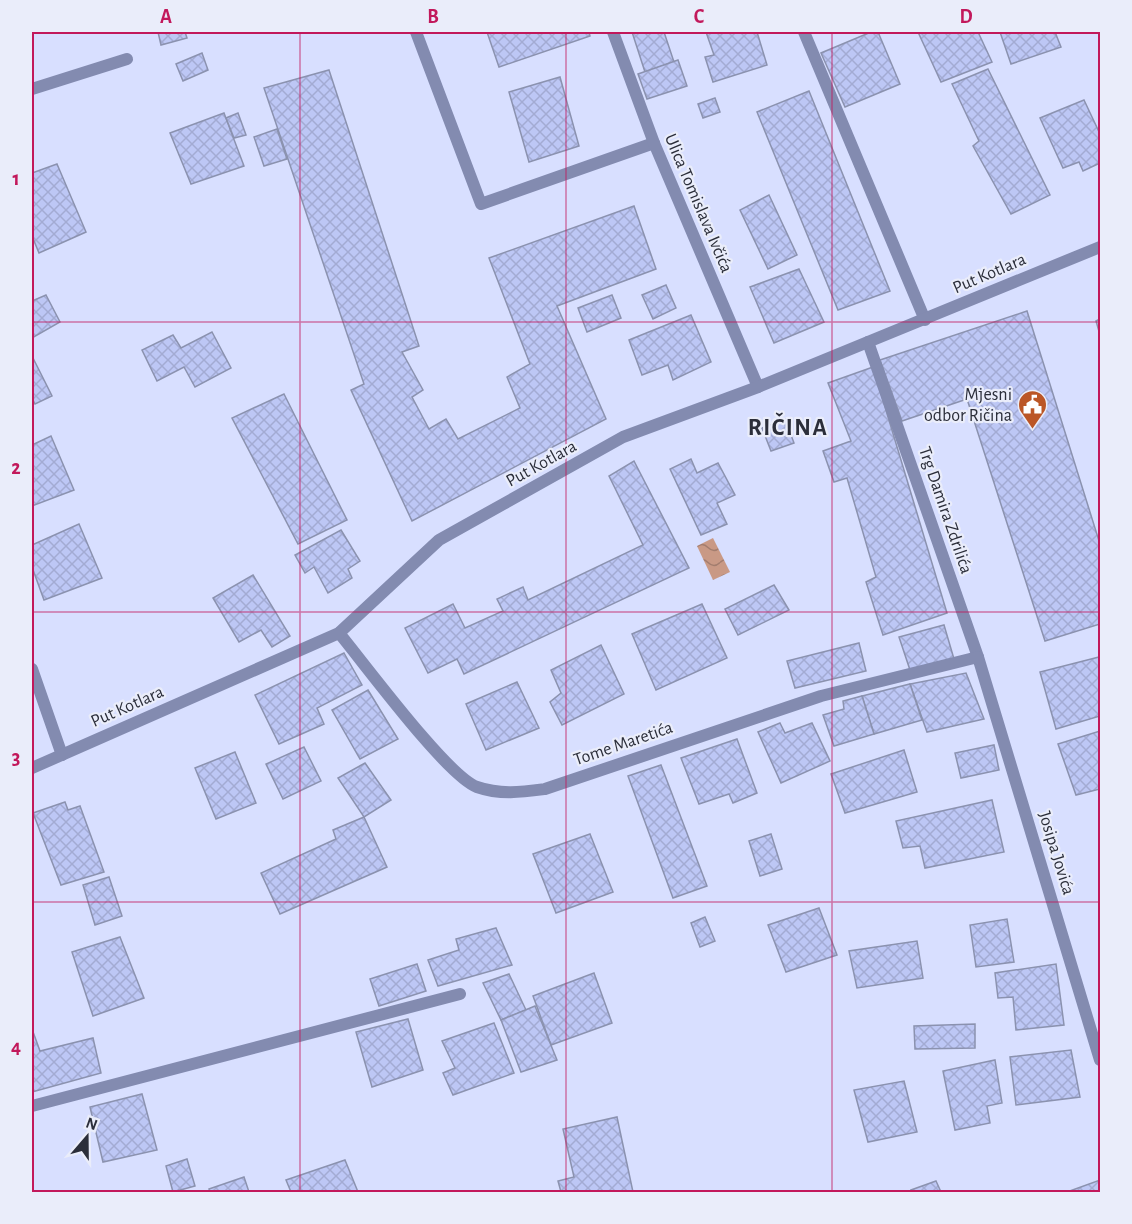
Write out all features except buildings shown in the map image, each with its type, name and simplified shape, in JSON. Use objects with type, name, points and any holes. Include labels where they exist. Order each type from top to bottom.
[{"type":"street","points":[[416,32],[481,204],[654,143]]},
{"type":"street","name":"Ulica Tomislava Ivčića","points":[[613,32],[654,143],[758,387]]},
{"type":"street","points":[[804,32],[925,320]]},
{"type":"street","points":[[32,89],[127,59]]},
{"type":"street","name":"Put Kotlara","points":[[32,768],[339,633],[439,540],[623,437],[758,387],[1101,247]]},
{"type":"street","name":"Trg Damira Zdrilića","points":[[868,342],[978,657]]},
{"type":"street","name":"Tome Maretića","points":[[339,633],[449,766],[475,786],[512,794],[545,789],[821,696],[978,657]]},
{"type":"street","name":"Josipa Jovića","points":[[978,657],[1101,1060]]},
{"type":"street","points":[[32,669],[62,755]]},
{"type":"street","points":[[32,1107],[460,994]]},
{"type":"water","points":[[713,538],[730,572],[713,580],[697,546]]},
{"type":"place","name":"Mjesni odbor Ričina","points":[[1033,430]]},
{"type":"district","name":"RIČINA","points":[[788,427]]}]
